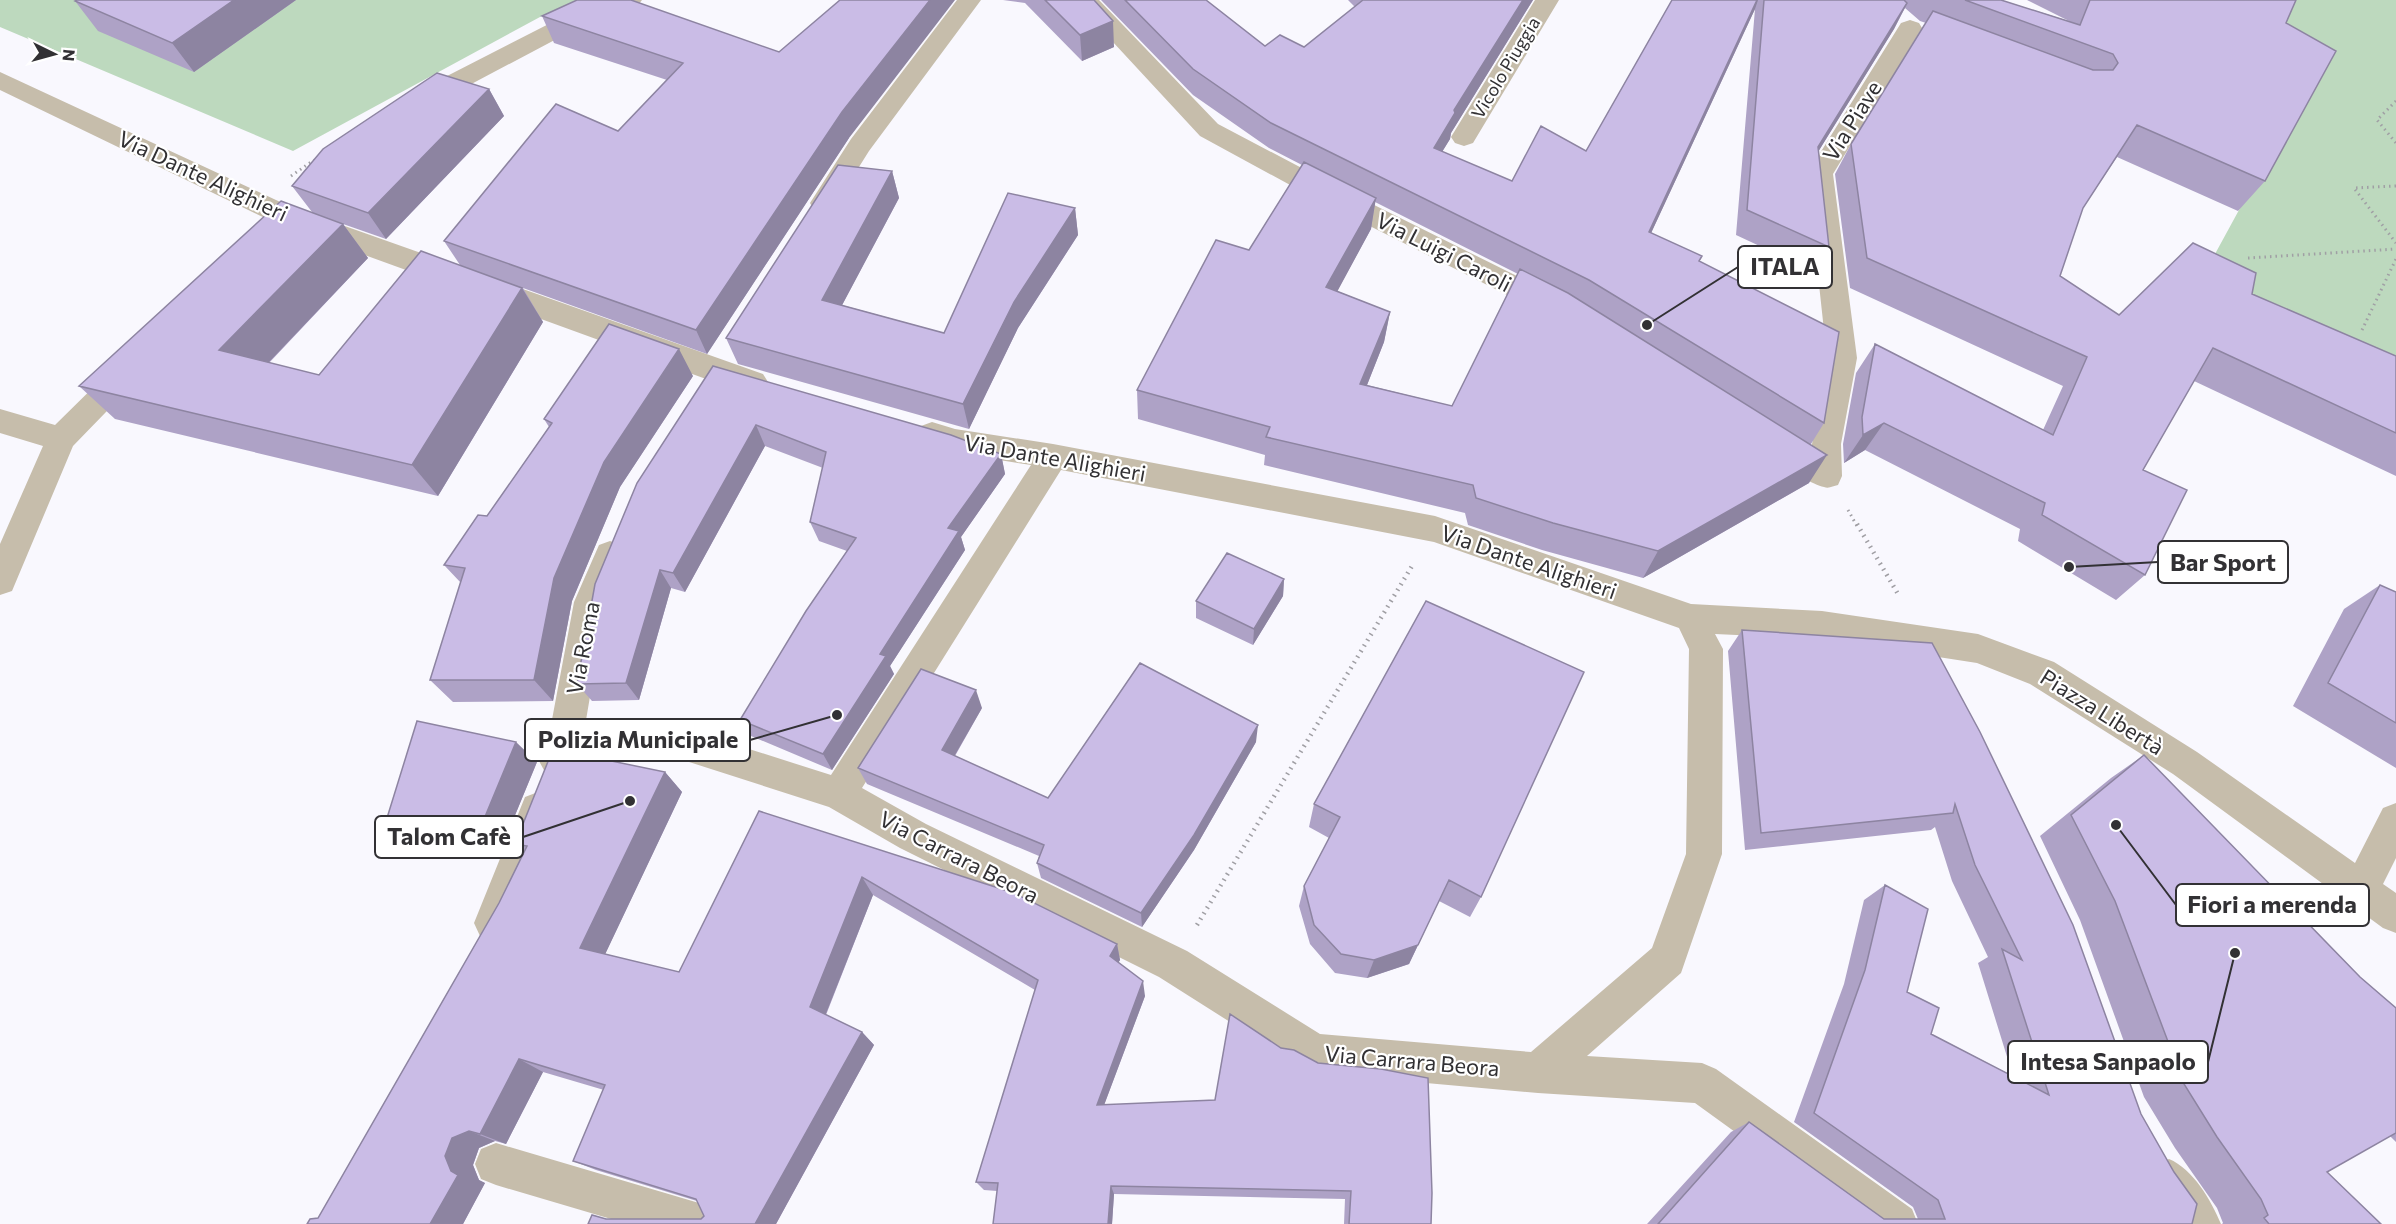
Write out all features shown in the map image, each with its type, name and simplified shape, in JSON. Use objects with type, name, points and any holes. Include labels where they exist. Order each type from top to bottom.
[{"type":"street","points":[[395,118],[425,97],[590,12],[630,0]]},
{"type":"street","points":[[811,222],[860,145],[969,0]]},
{"type":"street","name":"Via Luigi Caroli","points":[[1086,0],[1209,130],[1578,320]]},
{"type":"street","name":"Vicolo Piuggia","points":[[1464,137],[1548,0]]},
{"type":"street","name":"Via Piave","points":[[1827,476],[1826,444],[1842,358],[1820,174],[1911,26]]},
{"type":"street","name":"Via Dante Alighieri","points":[[0,80],[275,211],[722,361],[784,391]]},
{"type":"street","points":[[0,581],[61,439],[143,356]]},
{"type":"street","points":[[697,400],[722,361]]},
{"type":"street","points":[[0,421],[61,439]]},
{"type":"street","name":"Via Dante Alighieri","points":[[909,428],[955,441],[1053,456],[1435,529],[1691,618]]},
{"type":"street","points":[[1756,430],[1827,476]]},
{"type":"street","points":[[839,794],[1053,456]]},
{"type":"street","name":"Via Roma","points":[[476,952],[493,922],[565,741],[590,602],[620,529]]},
{"type":"street","points":[[1538,1073],[1667,960],[1704,854],[1706,649],[1691,618]]},
{"type":"street","name":"Piazza Libertà","points":[[1691,618],[1822,625],[1978,649],[2042,673],[2185,763],[2396,915]]},
{"type":"street","points":[[1926,641],[1943,682]]},
{"type":"street","name":"Via Carrara Beora","points":[[565,741],[686,745],[839,794],[913,836],[1173,964],[1316,1053],[1538,1073],[1702,1083],[1897,1224]]},
{"type":"street","points":[[2361,890],[2396,820]]},
{"type":"street","points":[[2153,1155],[2200,1224]]},
{"type":"street","points":[[496,1164],[699,1224]]},
{"type":"path","points":[[2396,101],[2377,120],[2396,143]]},
{"type":"path","points":[[2396,186],[2354,188],[2396,243]]},
{"type":"path","points":[[2248,258],[2396,249]]},
{"type":"path","points":[[2362,330],[2396,259]]},
{"type":"path","points":[[1827,476],[1926,641]]},
{"type":"path","points":[[1173,964],[1435,529]]},
{"type":"green space","points":[[0,0],[588,0],[540,17],[293,151],[0,27]]},
{"type":"green space","points":[[2285,0],[2396,0],[2396,362],[2203,276],[2257,177],[2262,54]]},
{"type":"building","points":[[234,0],[172,43],[75,1]]},
{"type":"building","points":[[577,0],[631,0],[779,52],[840,0],[930,0],[842,112],[696,330],[444,241],[556,104],[618,131],[683,63],[542,16]]},
{"type":"building","points":[[1045,0],[1094,0],[1113,21],[1080,35]]},
{"type":"building","points":[[1125,0],[1206,0],[1265,46],[1280,35],[1304,47],[1363,0],[1523,0],[1454,110],[1455,113],[1434,148],[1512,181],[1541,126],[1586,151],[1672,0],[1757,0],[1649,232],[1702,256],[1699,261],[1839,332],[1824,423],[1589,280],[1271,123],[1193,69]]},
{"type":"building","points":[[1764,0],[1904,0],[1907,3],[1818,147],[1829,247],[1747,210]]},
{"type":"building","points":[[1965,0],[2001,0],[2080,25],[2090,0],[2296,0],[2286,23],[2336,51],[2265,181],[2137,125],[2083,208],[2060,276],[2119,315],[2193,243],[2256,273],[2252,294],[2396,356],[2396,433],[2213,348],[2143,470],[2187,490],[2145,575],[2042,515],[2045,503],[1884,423],[1863,435],[1862,417],[1875,344],[2053,435],[2087,357],[1867,258],[1851,144],[1933,11],[2093,70],[2113,70],[2118,63],[2113,54]]},
{"type":"building","points":[[437,73],[489,89],[368,213],[292,186],[323,149]]},
{"type":"building","points":[[1304,162],[1376,198],[1326,287],[1390,312],[1360,384],[1452,406],[1520,269],[1568,293],[1827,455],[1658,551],[1553,523],[1476,498],[1473,485],[1266,437],[1270,427],[1137,390],[1216,240],[1249,250]]},
{"type":"building","points":[[838,165],[892,171],[822,300],[944,333],[1008,193],[1075,208],[1014,302],[963,404],[726,338]]},
{"type":"building","points":[[281,201],[343,224],[219,350],[319,375],[421,251],[522,288],[412,465],[79,386]]},
{"type":"building","points":[[609,324],[679,349],[604,462],[554,578],[534,680],[430,680],[465,568],[444,565],[478,515],[487,516],[552,423],[544,419]]},
{"type":"building","points":[[713,366],[951,435],[1001,454],[948,528],[959,531],[880,654],[886,656],[823,754],[740,720],[806,611],[856,538],[810,522],[826,452],[756,425],[673,573],[660,570],[626,683],[577,684],[595,584],[637,483]]},
{"type":"building","points":[[1227,553],[1284,579],[1254,629],[1196,601]]},
{"type":"building","points":[[2380,585],[2396,592],[2396,723],[2328,683]]},
{"type":"building","points":[[1426,601],[1584,672],[1481,897],[1449,880],[1418,945],[1374,960],[1341,954],[1314,925],[1304,886],[1340,817],[1314,804]]},
{"type":"building","points":[[1742,630],[1932,643],[1980,732],[2073,925],[2141,1114],[2174,1172],[2197,1204],[2192,1224],[1658,1224],[1749,1122],[1884,1219],[1945,1219],[1938,1200],[1814,1113],[1865,970],[1885,885],[1928,909],[1907,992],[1939,1008],[1931,1034],[2049,1095],[2002,949],[2022,960],[1975,865],[1955,804],[1953,813],[1761,833]]},
{"type":"building","points":[[1140,663],[1258,725],[1194,835],[1141,913],[1037,863],[1044,845],[858,768],[921,669],[976,690],[942,750],[1048,798]]},
{"type":"building","points":[[417,721],[516,742],[477,836],[387,818]]},
{"type":"building","points":[[553,749],[665,772],[580,948],[679,972],[759,811],[1014,893],[1117,944],[1110,956],[1143,981],[1097,1105],[1215,1100],[1230,1014],[1281,1048],[1294,1050],[1318,1063],[1381,1069],[1428,1078],[1431,1224],[1349,1224],[1351,1191],[1111,1186],[1108,1224],[993,1224],[998,1183],[976,1182],[1038,980],[862,877],[810,1007],[862,1032],[755,1224],[588,1224],[592,1215],[606,1219],[701,1219],[704,1216],[696,1199],[573,1161],[605,1085],[519,1059],[480,1134],[469,1131],[452,1138],[445,1156],[451,1171],[458,1175],[430,1224],[307,1224],[310,1219],[318,1218],[499,903],[527,846],[515,844]]},
{"type":"building","points":[[2144,755],[2360,977],[2396,1008],[2396,1133],[2327,1172],[2381,1224],[2269,1224],[2264,1218],[2268,1215],[2261,1199],[2217,1137],[2184,1084],[2115,901],[2071,815]]},
{"type":"place","name":"ITALA","points":[[1647,325]]},
{"type":"place","name":"Bar Sport","points":[[2069,567]]},
{"type":"place","name":"Polizia Municipale","points":[[837,715]]},
{"type":"place","name":"Talom Cafè","points":[[630,801]]},
{"type":"place","name":"Fiori a merenda","points":[[2116,825]]},
{"type":"place","name":"Intesa Sanpaolo","points":[[2235,953]]}]
